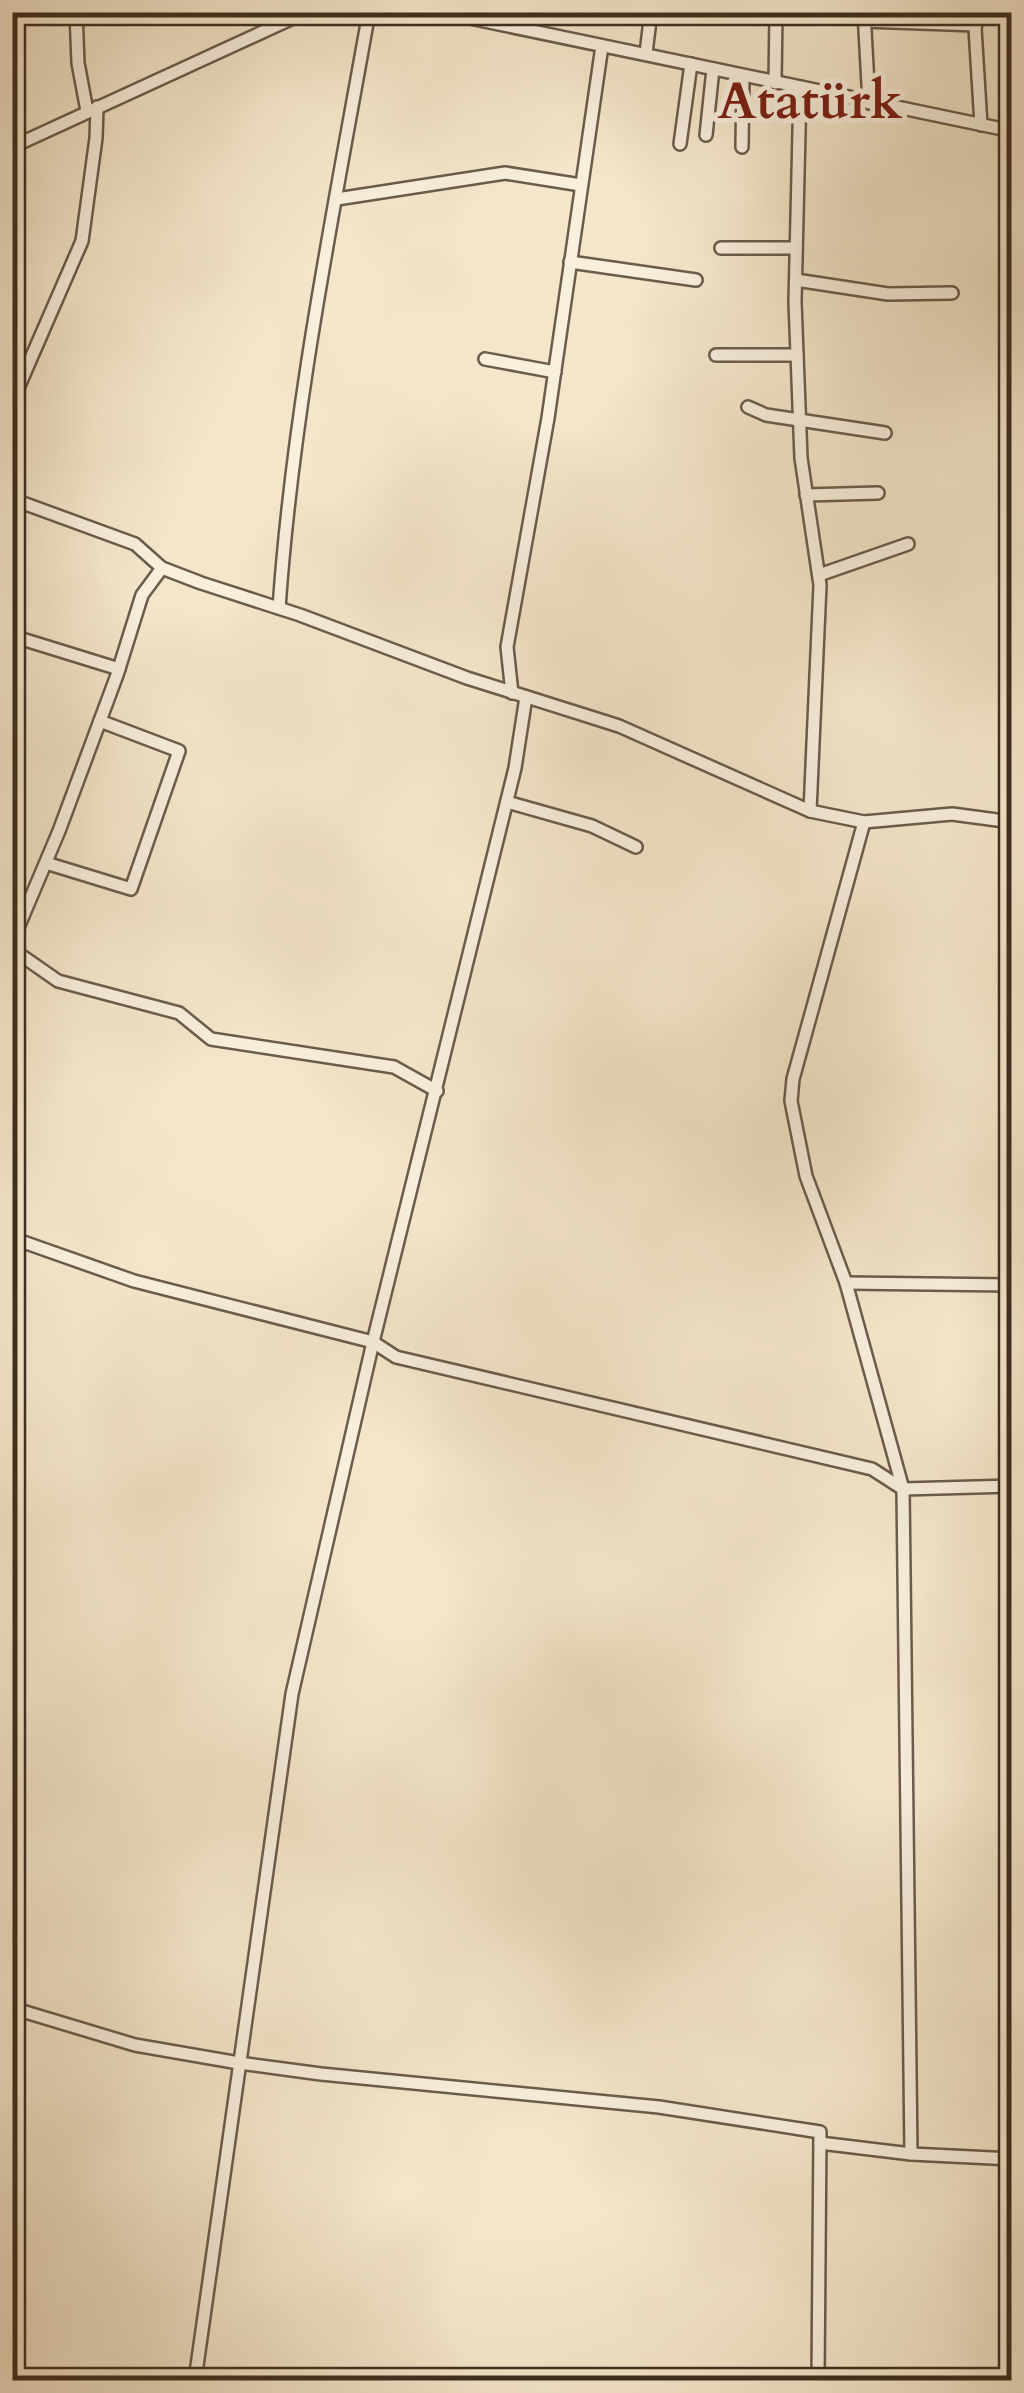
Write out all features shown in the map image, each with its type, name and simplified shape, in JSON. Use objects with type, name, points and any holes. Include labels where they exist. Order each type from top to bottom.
[{"type":"street","points":[[12,402],[82,241],[96,138],[78,62],[76,12]]},
{"type":"street","points":[[12,120],[16,146],[306,12]]},
{"type":"street","points":[[279,608],[288,495],[315,314],[369,12]]},
{"type":"street","points":[[441,12],[1012,131]]},
{"type":"street","points":[[646,54],[651,12]]},
{"type":"street","points":[[775,83],[776,12]]},
{"type":"street","points":[[869,104],[864,17],[975,19],[980,125]]},
{"type":"street","points":[[512,693],[508,647],[555,372],[602,46]]},
{"type":"street","points":[[680,144],[691,64]]},
{"type":"street","points":[[706,134],[713,69]]},
{"type":"street","points":[[742,76],[742,146]]},
{"type":"street","points":[[800,89],[796,248],[799,420],[819,574],[810,811]]},
{"type":"street","points":[[337,199],[505,173],[581,185]]},
{"type":"street","points":[[721,248],[796,248]]},
{"type":"street","points":[[570,262],[696,280]]},
{"type":"street","points":[[796,280],[888,294],[952,292]]},
{"type":"street","points":[[716,355],[797,355]]},
{"type":"street","points":[[485,359],[555,372]]},
{"type":"street","points":[[748,407],[766,415],[885,432]]},
{"type":"street","points":[[806,495],[878,493]]},
{"type":"street","points":[[12,500],[135,544],[162,568],[512,693],[619,726],[810,811],[864,822],[952,814],[1012,822]]},
{"type":"street","points":[[819,574],[908,544]]},
{"type":"street","points":[[162,568],[142,595],[100,721],[12,946],[58,981],[179,1013],[211,1039],[394,1067],[437,1091]]},
{"type":"street","points":[[22,639],[119,669]]},
{"type":"street","points":[[195,2380],[292,1694],[373,1342],[507,802],[526,697]]},
{"type":"street","points":[[46,863],[131,890],[179,750],[100,721]]},
{"type":"street","points":[[507,802],[592,826],[636,847]]},
{"type":"street","points":[[864,822],[793,1080],[792,1101],[806,1176],[846,1283],[903,1489],[911,2154]]},
{"type":"street","points":[[12,1238],[134,1281],[373,1342],[396,1357],[872,1469],[903,1489],[1012,1486]]},
{"type":"street","points":[[846,1283],[1012,1285]]},
{"type":"street","points":[[12,2008],[135,2045],[239,2063],[658,2108],[820,2132],[818,2380]]},
{"type":"street","points":[[820,2143],[911,2154],[1012,2159]]},
{"type":"street","points":[[12,2376],[21,2380]]},
{"type":"district","name":"Atatürk","points":[[810,102]]}]
